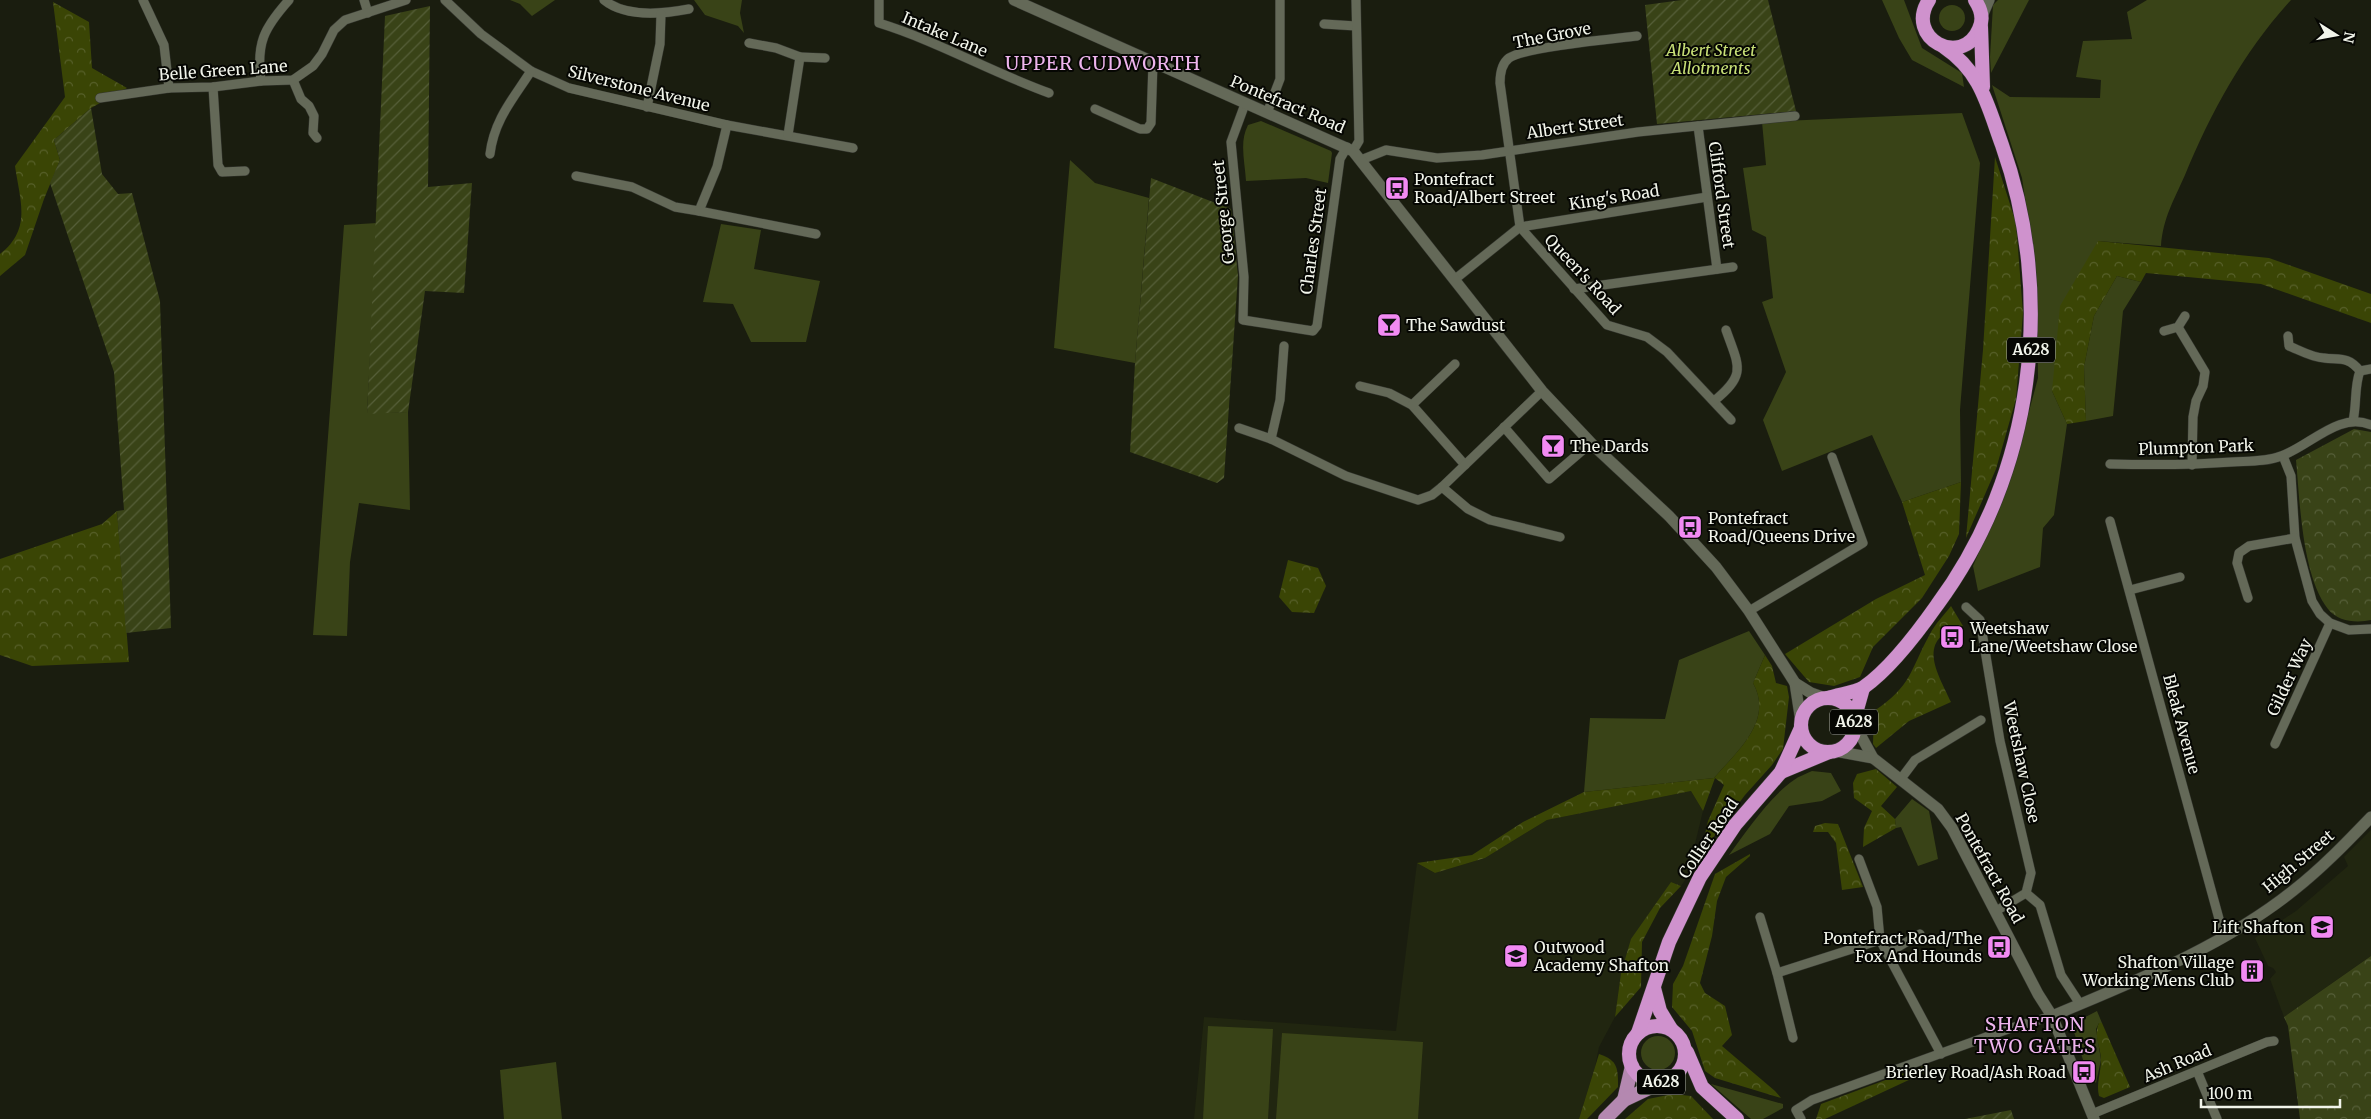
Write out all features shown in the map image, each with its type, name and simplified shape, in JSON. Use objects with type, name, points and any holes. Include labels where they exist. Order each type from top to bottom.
[{"type":"highway","name":"A628","points":[[1863,688],[1827,698],[1809,706],[1801,725],[1807,743],[1821,752],[1832,752],[1850,740],[1863,688],[1908,642],[1945,595],[1960,570],[1995,501],[2010,459],[2025,397],[2031,353],[2031,285],[2027,244],[2010,167],[1984,93],[1970,69],[1928,35],[1916,0]]},
{"type":"highway","points":[[1924,26],[1923,16],[1930,0]]},
{"type":"highway","name":"A628","points":[[1975,0],[1981,22],[1984,93]]},
{"type":"highway","points":[[1944,47],[1962,47],[1970,42],[1981,22]]},
{"type":"highway","name":"A628","points":[[1827,698],[1842,702],[1847,707],[1854,721]]},
{"type":"highway","name":"Collier Road","points":[[1638,1033],[1669,942],[1700,877],[1734,825],[1781,772],[1801,725]]},
{"type":"highway","name":"Collier Road","points":[[1781,772],[1832,752]]},
{"type":"highway","name":"A628","points":[[1654,988],[1660,1011],[1671,1029],[1680,1037],[1702,1087],[1737,1119]]},
{"type":"highway","points":[[1638,1033],[1654,1026],[1671,1029]]},
{"type":"highway","name":"A628","points":[[1638,1033],[1629,1049],[1632,1066],[1641,1077],[1647,1080],[1702,1087]]},
{"type":"highway","name":"A628","points":[[1664,1081],[1674,1077],[1684,1064],[1686,1049]]},
{"type":"main road","points":[[1624,1100],[1632,1066]]},
{"type":"main road","points":[[1605,1119],[1624,1100],[1664,1081]]},
{"type":"street","points":[[143,0],[164,45],[169,88]]},
{"type":"street","points":[[261,81],[260,46],[265,31],[289,0]]},
{"type":"street","points":[[364,0],[368,13]]},
{"type":"street","name":"Belle Green Lane","points":[[100,98],[169,88],[213,87],[261,81],[293,80],[300,77],[312,66],[322,54],[334,30],[345,20],[406,0]]},
{"type":"street","name":"Silverstone Avenue","points":[[445,0],[481,34],[531,71],[569,88],[727,125],[853,148]]},
{"type":"street","points":[[604,0],[610,4],[630,10],[661,14],[689,9]]},
{"type":"street","name":"Intake Lane","points":[[879,0],[879,23],[916,35],[1048,93]]},
{"type":"street","name":"Pontefract Road","points":[[1014,0],[1350,149],[1361,160],[1542,391],[1590,443],[1668,516],[1716,567],[1749,611],[1796,683],[1811,693],[1827,698]]},
{"type":"street","points":[[1267,112],[1280,79],[1280,0]]},
{"type":"street","points":[[1350,149],[1359,141],[1356,0]]},
{"type":"street","points":[[1981,22],[1989,0]]},
{"type":"street","points":[[647,106],[660,44],[661,14]]},
{"type":"street","points":[[1324,24],[1356,26]]},
{"type":"street","name":"The Grove","points":[[1508,151],[1500,74],[1503,65],[1509,58],[1530,51],[1637,36]]},
{"type":"street","points":[[749,43],[776,48],[800,57],[824,58]]},
{"type":"street","points":[[788,135],[800,57]]},
{"type":"street","points":[[1095,109],[1140,129],[1147,129],[1151,123],[1153,63]]},
{"type":"street","points":[[490,154],[492,135],[500,118],[531,71]]},
{"type":"street","points":[[293,80],[301,100],[310,106],[314,116],[313,133],[317,138]]},
{"type":"street","points":[[213,87],[218,165],[222,172],[245,171]]},
{"type":"street","name":"George Street","points":[[1245,104],[1231,142],[1244,277],[1243,320],[1304,330]]},
{"type":"street","name":"Albert Street","points":[[1361,160],[1386,150],[1446,158],[1698,126],[1795,116]]},
{"type":"street","points":[[699,211],[717,167],[727,125]]},
{"type":"street","name":"Clifford Street","points":[[1698,126],[1718,269]]},
{"type":"street","name":"Charles Street","points":[[1304,330],[1313,331],[1317,326],[1340,159],[1350,149]]},
{"type":"street","points":[[1454,280],[1520,227],[1508,151]]},
{"type":"street","points":[[576,176],[632,187],[675,207],[816,234]]},
{"type":"street","name":"King's Road","points":[[1520,227],[1707,197]]},
{"type":"street","name":"Queen's Road","points":[[1520,227],[1608,325],[1647,337],[1667,352],[1731,420]]},
{"type":"street","points":[[1574,289],[1733,267]]},
{"type":"street","points":[[2164,331],[2178,327],[2185,316]]},
{"type":"street","points":[[2178,327],[2205,372],[2203,386],[2196,401],[2193,417],[2192,465]]},
{"type":"street","points":[[1714,401],[1731,386],[1738,372],[1737,362],[1726,330]]},
{"type":"street","points":[[2288,336],[2289,346],[2324,358],[2333,357],[2354,363],[2360,371]]},
{"type":"street","points":[[1271,440],[1280,400],[1284,346]]},
{"type":"street","points":[[1412,405],[1455,364]]},
{"type":"street","points":[[2360,371],[2371,369]]},
{"type":"street","points":[[2360,371],[2355,385],[2356,407],[2353,421],[2362,421],[2371,425]]},
{"type":"street","points":[[1360,386],[1389,393],[1412,405],[1465,465]]},
{"type":"street","points":[[1239,428],[1271,440],[1346,476],[1418,500],[1432,495],[1442,487],[1542,391]]},
{"type":"street","name":"Plumpton Park","points":[[2110,464],[2192,465],[2267,460],[2283,456],[2312,437],[2353,421]]},
{"type":"street","points":[[1504,427],[1549,479],[1590,443]]},
{"type":"street","points":[[2283,456],[2291,476],[2295,538],[2312,601],[2320,614],[2330,623],[2349,630],[2371,629]]},
{"type":"street","points":[[1749,611],[1864,543],[1832,457]]},
{"type":"street","points":[[1442,487],[1468,509],[1490,520],[1560,537]]},
{"type":"street","name":"Bleak Avenue","points":[[2110,521],[2224,937]]},
{"type":"street","points":[[2248,598],[2237,563],[2239,554],[2249,546],[2295,538]]},
{"type":"street","points":[[2130,590],[2180,577]]},
{"type":"street","name":"Weetshaw Close","points":[[1966,607],[1980,620],[2000,741],[2032,873],[2026,893]]},
{"type":"street","name":"Gilder Way","points":[[2275,744],[2330,623]]},
{"type":"street","name":"Pontefract Road","points":[[1796,683],[1801,725]]},
{"type":"street","points":[[1900,780],[1915,760],[1981,720]]},
{"type":"street","name":"Pontefract Road","points":[[1854,721],[1873,758],[1938,809],[1952,828],[2038,994],[2052,1016],[2094,1116]]},
{"type":"street","name":"Pontefract Road","points":[[1832,752],[1873,758]]},
{"type":"street","name":"High Street","points":[[2052,1016],[2165,968],[2224,937],[2294,891],[2338,851],[2371,817]]},
{"type":"street","points":[[1859,859],[1876,907],[1880,940],[1941,1054]]},
{"type":"street","points":[[1996,911],[2026,893],[2040,905],[2061,975],[2080,1004]]},
{"type":"street","points":[[1760,917],[1777,972],[1793,1038]]},
{"type":"street","points":[[1888,953],[1920,934]]},
{"type":"street","points":[[1777,972],[1880,940]]},
{"type":"street","points":[[1802,1119],[1796,1110],[1812,1100],[2052,1016]]},
{"type":"street","name":"Ash Road","points":[[2094,1116],[2197,1071],[2267,1042],[2274,1041]]},
{"type":"street","points":[[2197,1071],[2217,1119]]},
{"type":"shaded area","name":"Outwood Academy Shafton","points":[[1691,791],[1703,811],[1693,852],[1698,861],[1681,886],[1671,882],[1621,973],[1615,1017],[1599,1047],[1579,1119],[1194,1119],[1204,1017],[1396,1031],[1417,863],[1435,873],[1485,858],[1547,820]]},
{"type":"shaded area","name":"Lift Shafton","points":[[2371,830],[2371,956],[2284,1017],[2270,979],[2276,972],[2268,966],[2255,938],[2296,911],[2348,866],[2344,857]]},
{"type":"green space","points":[[510,0],[555,0],[532,16],[520,4]]},
{"type":"green space","points":[[694,0],[742,0],[740,13],[744,33],[738,26],[705,15]]},
{"type":"green space","name":"Albert Street Allotments","points":[[1682,0],[1768,0],[1796,111],[1657,124],[1645,5]]},
{"type":"green space","points":[[1882,0],[1904,0],[1922,48],[1962,73],[1964,87],[1912,60],[1899,38]]},
{"type":"green space","points":[[1998,0],[2029,0],[1991,73],[1993,5]]},
{"type":"green space","points":[[2147,0],[2291,0],[2274,19],[2244,61],[2218,105],[2195,151],[2170,209],[2164,227],[2161,246],[2098,241],[2052,391],[2067,424],[2054,515],[2043,528],[2040,567],[1978,591],[1973,566],[2011,478],[2038,378],[2037,279],[2022,178],[1992,85],[2010,97],[2100,98],[2101,80],[2076,77],[2083,41],[2132,39],[2127,12]]},
{"type":"green space","points":[[53,2],[89,22],[92,68],[127,88],[91,108],[54,140],[60,160],[44,199],[25,255],[0,276],[0,254],[17,235],[20,224],[21,203],[15,166],[65,97]]},
{"type":"green space","points":[[1952,5],[1961,9],[1965,18],[1961,27],[1952,31],[1943,27],[1939,18],[1943,9]]},
{"type":"green space","points":[[430,6],[428,187],[472,183],[464,293],[425,291],[408,412],[367,414],[385,16]]},
{"type":"green space","points":[[91,108],[102,174],[118,194],[132,193],[160,301],[171,628],[126,633],[117,511],[124,510],[114,372],[50,183],[60,160],[54,140]]},
{"type":"green space","points":[[1962,113],[1980,163],[1960,410],[1961,482],[1902,502],[1872,435],[1782,471],[1763,420],[1786,372],[1762,302],[1773,298],[1766,237],[1752,230],[1743,168],[1766,165],[1762,122]]},
{"type":"green space","points":[[1261,121],[1331,151],[1328,183],[1306,178],[1246,181],[1243,145],[1245,132],[1248,125]]},
{"type":"green space","points":[[1995,157],[2016,223],[2023,313],[2016,399],[1996,469],[1966,538],[1983,350]]},
{"type":"green space","points":[[1070,160],[1095,183],[1149,198],[1135,363],[1054,348]]},
{"type":"green space","points":[[1151,178],[1231,209],[1238,276],[1224,478],[1217,483],[1130,452],[1135,363]]},
{"type":"green space","points":[[377,223],[367,413],[408,412],[410,510],[359,503],[350,562],[347,636],[313,635],[344,225]]},
{"type":"green space","points":[[721,224],[761,230],[754,269],[820,281],[806,342],[751,342],[733,304],[703,302]]},
{"type":"green space","points":[[2098,241],[2269,258],[2371,294],[2371,323],[2261,284],[2146,273],[2141,282],[2117,276],[2094,316],[2084,367],[2086,421],[2067,424],[2052,391],[2060,306]]},
{"type":"green space","points":[[2117,276],[2141,282],[2123,311],[2113,416],[2086,421],[2084,367],[2094,316]]},
{"type":"green space","points":[[2354,429],[2371,432],[2371,620],[2360,621],[2337,617],[2328,609],[2319,595],[2304,538],[2296,460]]},
{"type":"green space","points":[[1961,482],[1959,534],[1949,556],[1922,598],[1873,647],[1860,677],[1834,686],[1809,682],[1785,654],[1876,599],[1925,575],[1902,502]]},
{"type":"green space","points":[[117,511],[129,662],[32,666],[0,655],[0,559],[102,524]]},
{"type":"green space","points":[[1288,560],[1318,568],[1326,586],[1314,613],[1292,612],[1279,597]]},
{"type":"green space","points":[[1951,606],[1963,626],[1948,631],[1939,639],[1934,647],[1934,657],[1940,679],[1951,702],[1909,721],[1876,748],[1873,744],[1874,711],[1896,693],[1909,677],[1932,630]]},
{"type":"green space","points":[[1749,631],[1765,655],[1753,683],[1758,697],[1759,710],[1756,723],[1742,746],[1714,778],[1584,792],[1590,718],[1665,719],[1679,660]]},
{"type":"green space","points":[[1765,655],[1772,666],[1776,683],[1787,686],[1789,697],[1783,749],[1709,843],[1702,847],[1708,821],[1724,785],[1715,778],[1703,811],[1691,791],[1547,820],[1485,858],[1435,873],[1417,863],[1472,855],[1523,822],[1584,792],[1714,778],[1742,746],[1756,723],[1759,710],[1758,697],[1753,683]]},
{"type":"green space","points":[[1876,769],[1897,787],[1881,806],[1895,819],[1896,828],[1863,847],[1864,828],[1872,811],[1854,798],[1853,783],[1857,774]]},
{"type":"green space","points":[[1812,771],[1831,773],[1841,791],[1822,801],[1789,806],[1770,834],[1729,855],[1776,795],[1796,779]]},
{"type":"green space","points":[[1912,799],[1929,811],[1938,859],[1918,866],[1901,827],[1896,828],[1895,819]]},
{"type":"green space","points":[[1825,823],[1838,824],[1863,887],[1842,890],[1836,843],[1828,832],[1813,832],[1815,826]]},
{"type":"green space","points":[[1750,854],[1726,877],[1717,901],[1712,936],[1700,983],[1705,993],[1725,1006],[1732,1035],[1722,1046],[1781,1098],[1715,1078],[1705,1071],[1692,1031],[1672,1007],[1673,984],[1683,966],[1715,874]]},
{"type":"green space","points":[[1671,882],[1681,886],[1660,908],[1642,942],[1641,987],[1615,1017],[1621,973],[1631,939]]},
{"type":"green space","points":[[2371,956],[2371,1119],[2300,1119],[2288,1026],[2284,1017]]},
{"type":"green space","points":[[2097,1011],[2102,1023],[2099,1023],[2096,1029],[2101,1060],[2096,1083],[2088,1075],[2073,1029],[2074,1023]]},
{"type":"green space","points":[[2099,1023],[2102,1023],[2130,1087],[2104,1098],[2099,1096],[2098,1091],[2101,1060],[2097,1037]]},
{"type":"green space","points":[[1208,1026],[1273,1029],[1268,1119],[1203,1119]]},
{"type":"green space","points":[[1282,1033],[1423,1042],[1418,1119],[1276,1119]]},
{"type":"green space","points":[[1658,1036],[1670,1041],[1675,1053],[1670,1065],[1658,1070],[1646,1065],[1641,1053],[1646,1041]]},
{"type":"green space","points":[[1599,1054],[1610,1059],[1616,1066],[1618,1087],[1587,1119],[1579,1119]]},
{"type":"green space","points":[[556,1062],[562,1119],[504,1119],[500,1070]]},
{"type":"green space","points":[[1926,1065],[1926,1072],[1825,1119],[1816,1119],[1821,1104]]},
{"type":"green space","points":[[1711,1084],[1783,1104],[1783,1108],[1763,1119],[1751,1119]]},
{"type":"green space","points":[[1673,1094],[1691,1096],[1713,1119],[1625,1119],[1648,1099]]},
{"type":"green space","points":[[2011,1110],[2014,1119],[1965,1119]]},
{"type":"place","name":"Pontefract Road/Albert Street","points":[[1397,188]]},
{"type":"place","name":"The Sawdust","points":[[1389,325]]},
{"type":"place","name":"The Dards","points":[[1553,446]]},
{"type":"place","name":"Pontefract Road/Queens Drive","points":[[1690,527]]},
{"type":"place","name":"Weetshaw Lane/Weetshaw Close","points":[[1952,637]]},
{"type":"place","name":"Lift Shafton","points":[[2322,927]]},
{"type":"place","name":"Pontefract Road/The Fox And Hounds","points":[[1999,947]]},
{"type":"place","name":"Outwood Academy Shafton","points":[[1516,956]]},
{"type":"place","name":"Shafton Village Working Mens Club","points":[[2252,971]]},
{"type":"place","name":"Brierley Road/Ash Road","points":[[2084,1072]]},
{"type":"district","name":"UPPER CUDWORTH","points":[[1103,63]]},
{"type":"district","name":"SHAFTON TWO GATES","points":[[2035,1035]]}]
